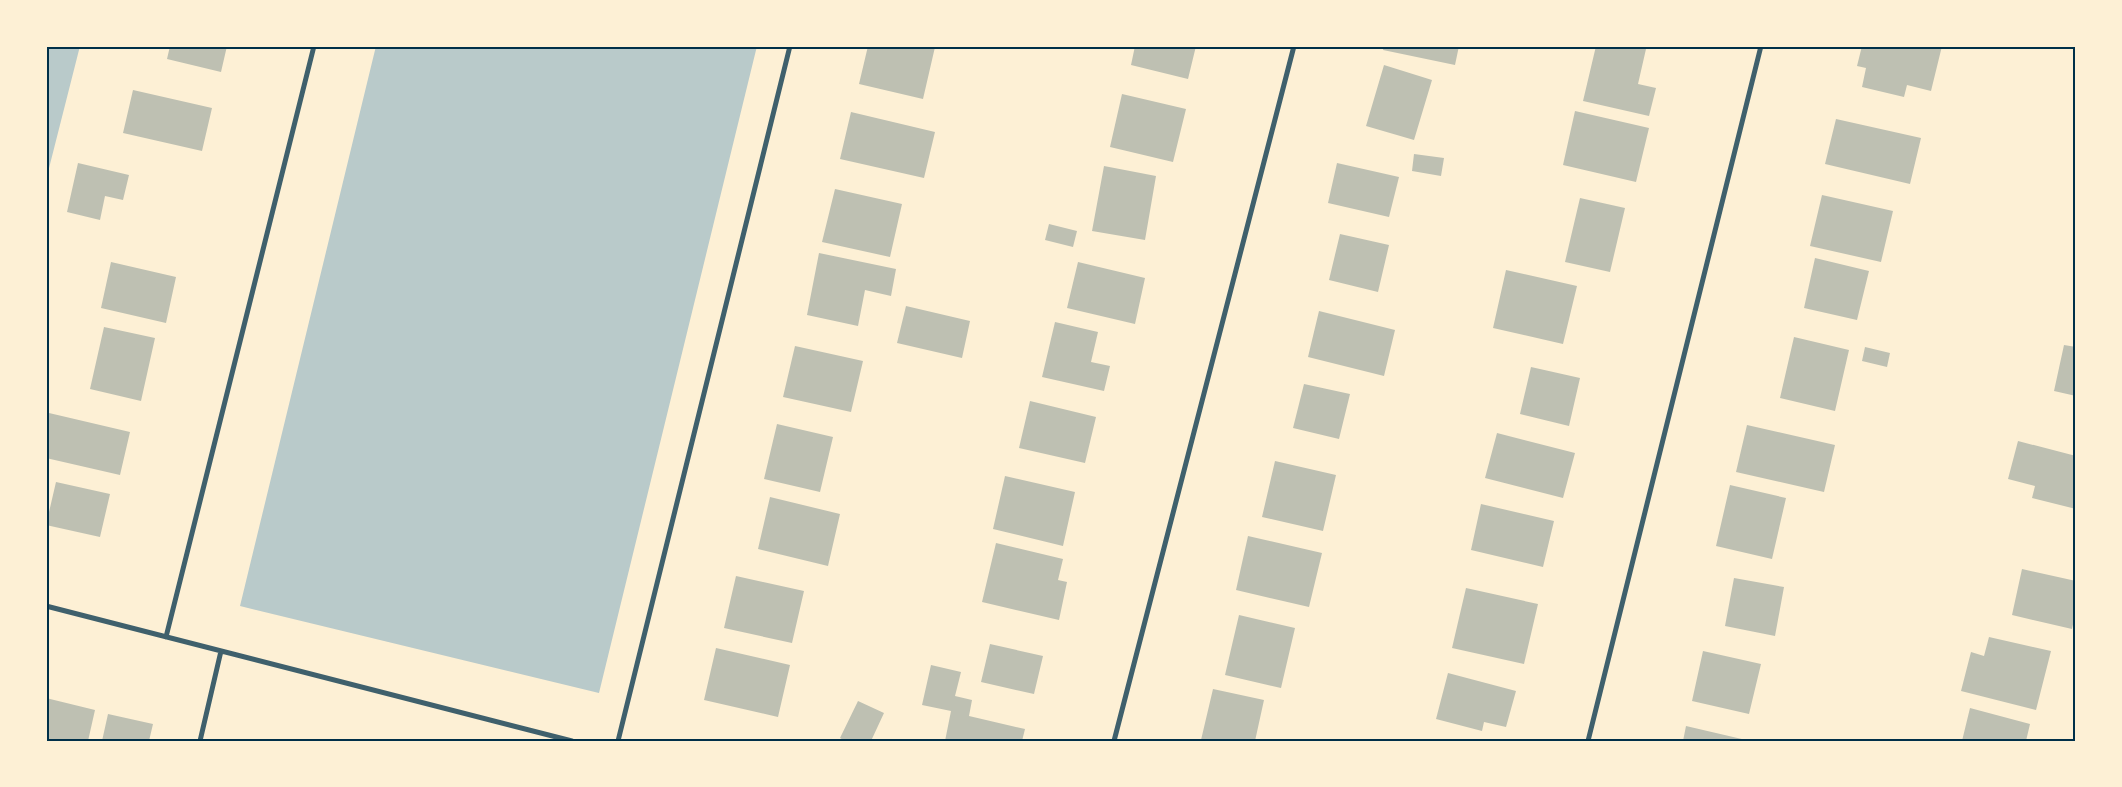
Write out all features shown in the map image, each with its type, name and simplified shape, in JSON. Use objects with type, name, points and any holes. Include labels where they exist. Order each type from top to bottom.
[{"type":"street","points":[[166,637],[314,46]]},
{"type":"street","points":[[618,741],[790,46]]},
{"type":"street","points":[[1114,741],[1294,46]]},
{"type":"street","points":[[1588,741],[1761,46]]},
{"type":"street","points":[[46,606],[572,741]]},
{"type":"street","points":[[200,741],[221,651]]},
{"type":"shaded area","points":[[46,46],[80,46],[46,180]]},
{"type":"shaded area","points":[[376,46],[757,46],[599,693],[240,606]]},
{"type":"building","points":[[170,46],[227,46],[221,72],[167,59]]},
{"type":"building","points":[[868,46],[935,47],[923,99],[859,84]]},
{"type":"building","points":[[1135,46],[1196,46],[1188,79],[1131,65]]},
{"type":"building","points":[[1384,46],[1459,46],[1455,65],[1383,50]]},
{"type":"building","points":[[1596,46],[1635,46],[1646,49],[1638,84],[1656,88],[1649,116],[1583,101]]},
{"type":"building","points":[[1862,46],[1942,46],[1931,91],[1907,85],[1904,97],[1862,87],[1866,68],[1857,66]]},
{"type":"building","points":[[1384,65],[1432,80],[1414,140],[1366,126]]},
{"type":"building","points":[[133,90],[212,108],[202,151],[123,133]]},
{"type":"building","points":[[1122,94],[1186,109],[1173,162],[1110,147]]},
{"type":"building","points":[[1575,111],[1649,128],[1636,182],[1563,165]]},
{"type":"building","points":[[851,112],[935,132],[924,178],[840,159]]},
{"type":"building","points":[[1836,119],[1921,138],[1910,184],[1825,164]]},
{"type":"building","points":[[1414,154],[1444,158],[1441,176],[1412,171]]},
{"type":"building","points":[[78,163],[129,175],[123,200],[105,196],[100,220],[67,212]]},
{"type":"building","points":[[1337,163],[1399,177],[1389,217],[1328,203]]},
{"type":"building","points":[[1104,166],[1156,176],[1145,240],[1092,231]]},
{"type":"building","points":[[835,189],[902,204],[890,257],[822,242]]},
{"type":"building","points":[[1822,195],[1893,211],[1881,262],[1810,246]]},
{"type":"building","points":[[1580,198],[1625,208],[1610,272],[1565,262]]},
{"type":"building","points":[[1049,224],[1077,231],[1073,247],[1045,240]]},
{"type":"building","points":[[1340,234],[1389,245],[1378,292],[1329,280]]},
{"type":"building","points":[[819,253],[896,269],[891,296],[865,290],[858,326],[807,315]]},
{"type":"building","points":[[1815,258],[1869,271],[1857,320],[1804,308]]},
{"type":"building","points":[[111,262],[176,277],[166,323],[101,308]]},
{"type":"building","points":[[1078,262],[1145,278],[1135,324],[1067,308]]},
{"type":"building","points":[[1506,270],[1577,286],[1563,344],[1493,328]]},
{"type":"building","points":[[906,306],[970,321],[962,358],[897,343]]},
{"type":"building","points":[[1319,311],[1395,330],[1384,376],[1308,357]]},
{"type":"building","points":[[1055,322],[1098,332],[1091,362],[1110,366],[1104,391],[1042,377]]},
{"type":"building","points":[[104,327],[155,338],[141,401],[90,389]]},
{"type":"building","points":[[1794,337],[1849,350],[1835,411],[1780,398]]},
{"type":"building","points":[[2064,345],[2076,347],[2076,396],[2054,391]]},
{"type":"building","points":[[795,346],[863,361],[851,412],[783,397]]},
{"type":"building","points":[[1865,347],[1890,353],[1887,367],[1862,361]]},
{"type":"building","points":[[1531,367],[1580,378],[1569,426],[1520,414]]},
{"type":"building","points":[[1304,384],[1350,394],[1339,439],[1293,428]]},
{"type":"building","points":[[1030,401],[1096,417],[1085,463],[1019,448]]},
{"type":"building","points":[[49,413],[130,432],[120,475],[46,458],[46,423]]},
{"type":"building","points":[[777,424],[833,437],[820,492],[764,479]]},
{"type":"building","points":[[1747,425],[1835,445],[1824,492],[1736,472]]},
{"type":"building","points":[[1497,433],[1575,453],[1563,498],[1485,478]]},
{"type":"building","points":[[2018,441],[2076,456],[2076,509],[2032,498],[2035,486],[2008,479]]},
{"type":"building","points":[[1275,461],[1336,475],[1323,531],[1262,517]]},
{"type":"building","points":[[1005,476],[1075,492],[1063,546],[993,529]]},
{"type":"building","points":[[56,482],[110,494],[100,537],[46,525]]},
{"type":"building","points":[[1730,485],[1786,498],[1772,559],[1716,546]]},
{"type":"building","points":[[770,497],[840,514],[828,566],[758,549]]},
{"type":"building","points":[[1481,504],[1554,521],[1543,567],[1471,550]]},
{"type":"building","points":[[1248,536],[1322,553],[1309,607],[1236,590]]},
{"type":"building","points":[[996,543],[1063,559],[1058,580],[1067,582],[1059,620],[982,602]]},
{"type":"building","points":[[2022,569],[2076,581],[2076,611],[2072,629],[2012,615]]},
{"type":"building","points":[[736,576],[804,591],[792,643],[724,628]]},
{"type":"building","points":[[1734,578],[1784,587],[1775,636],[1725,626]]},
{"type":"building","points":[[1466,588],[1538,604],[1524,664],[1452,648]]},
{"type":"building","points":[[1239,615],[1295,628],[1281,688],[1225,675]]},
{"type":"building","points":[[1989,637],[2051,651],[2036,710],[1961,691],[1971,652],[1984,656]]},
{"type":"building","points":[[990,644],[1043,656],[1034,694],[981,682]]},
{"type":"building","points":[[716,648],[790,665],[778,717],[704,700]]},
{"type":"building","points":[[1703,651],[1761,664],[1749,714],[1692,701]]},
{"type":"building","points":[[931,665],[961,672],[955,696],[972,700],[969,716],[1025,729],[1022,741],[945,741],[951,711],[922,705]]},
{"type":"building","points":[[1448,673],[1516,691],[1506,727],[1484,722],[1482,731],[1436,719]]},
{"type":"building","points":[[1213,689],[1264,700],[1255,741],[1201,740]]},
{"type":"building","points":[[46,698],[95,710],[88,741],[46,741]]},
{"type":"building","points":[[858,701],[884,713],[871,741],[845,741],[840,738]]},
{"type":"building","points":[[1970,708],[2030,724],[2026,741],[1962,741]]},
{"type":"building","points":[[108,714],[153,724],[149,741],[102,741]]},
{"type":"building","points":[[1686,726],[1746,740],[1683,741]]}]
